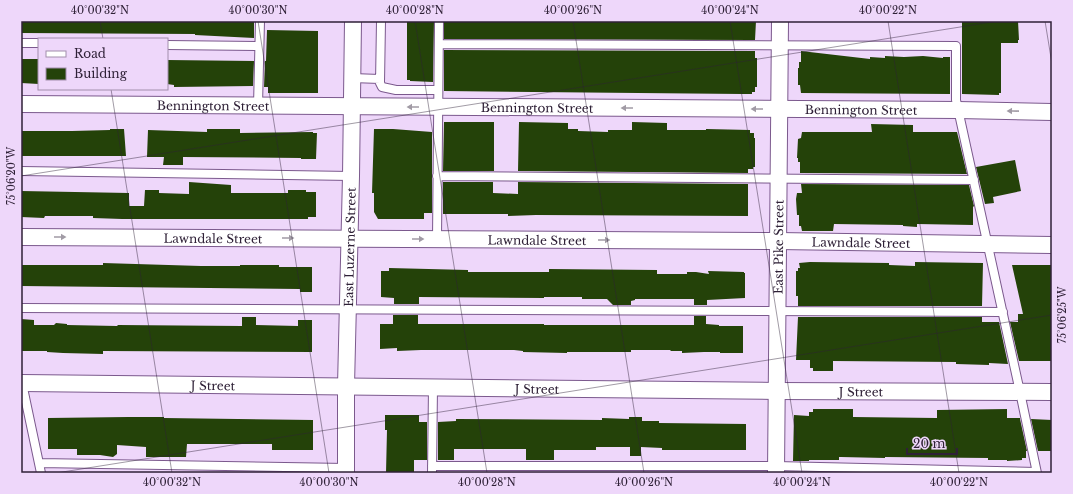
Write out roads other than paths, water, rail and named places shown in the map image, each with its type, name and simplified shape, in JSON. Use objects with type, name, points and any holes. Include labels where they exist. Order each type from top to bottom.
[{"type":"street","name":"East Luzerne Street","points":[[346,471],[346,386],[353,21]]},
{"type":"street","name":"East Pike Street","points":[[776,469],[780,21]]},
{"type":"street","name":"Bennington Street","points":[[21,104],[958,110],[1052,112]]},
{"type":"street","name":"Lawndale Street","points":[[21,237],[778,241],[1052,245]]},
{"type":"street","name":"J Street","points":[[22,383],[776,391],[1052,392]]},
{"type":"lane","points":[[258,106],[260,21]]},
{"type":"lane","points":[[381,21],[380,79],[382,87],[396,90],[438,90]]},
{"type":"lane","points":[[437,239],[439,21]]},
{"type":"lane","points":[[21,43],[38,43]]},
{"type":"lane","points":[[433,387],[432,469],[776,469],[1037,472],[956,100],[956,46],[439,44]]},
{"type":"lane","points":[[168,45],[259,46]]},
{"type":"lane","points":[[352,78],[380,79]]},
{"type":"lane","points":[[21,171],[351,176]]},
{"type":"lane","points":[[437,176],[974,180]]},
{"type":"lane","points":[[21,308],[1003,312]]},
{"type":"lane","points":[[22,383],[42,473]]},
{"type":"lane","points":[[39,463],[346,471]]}]
